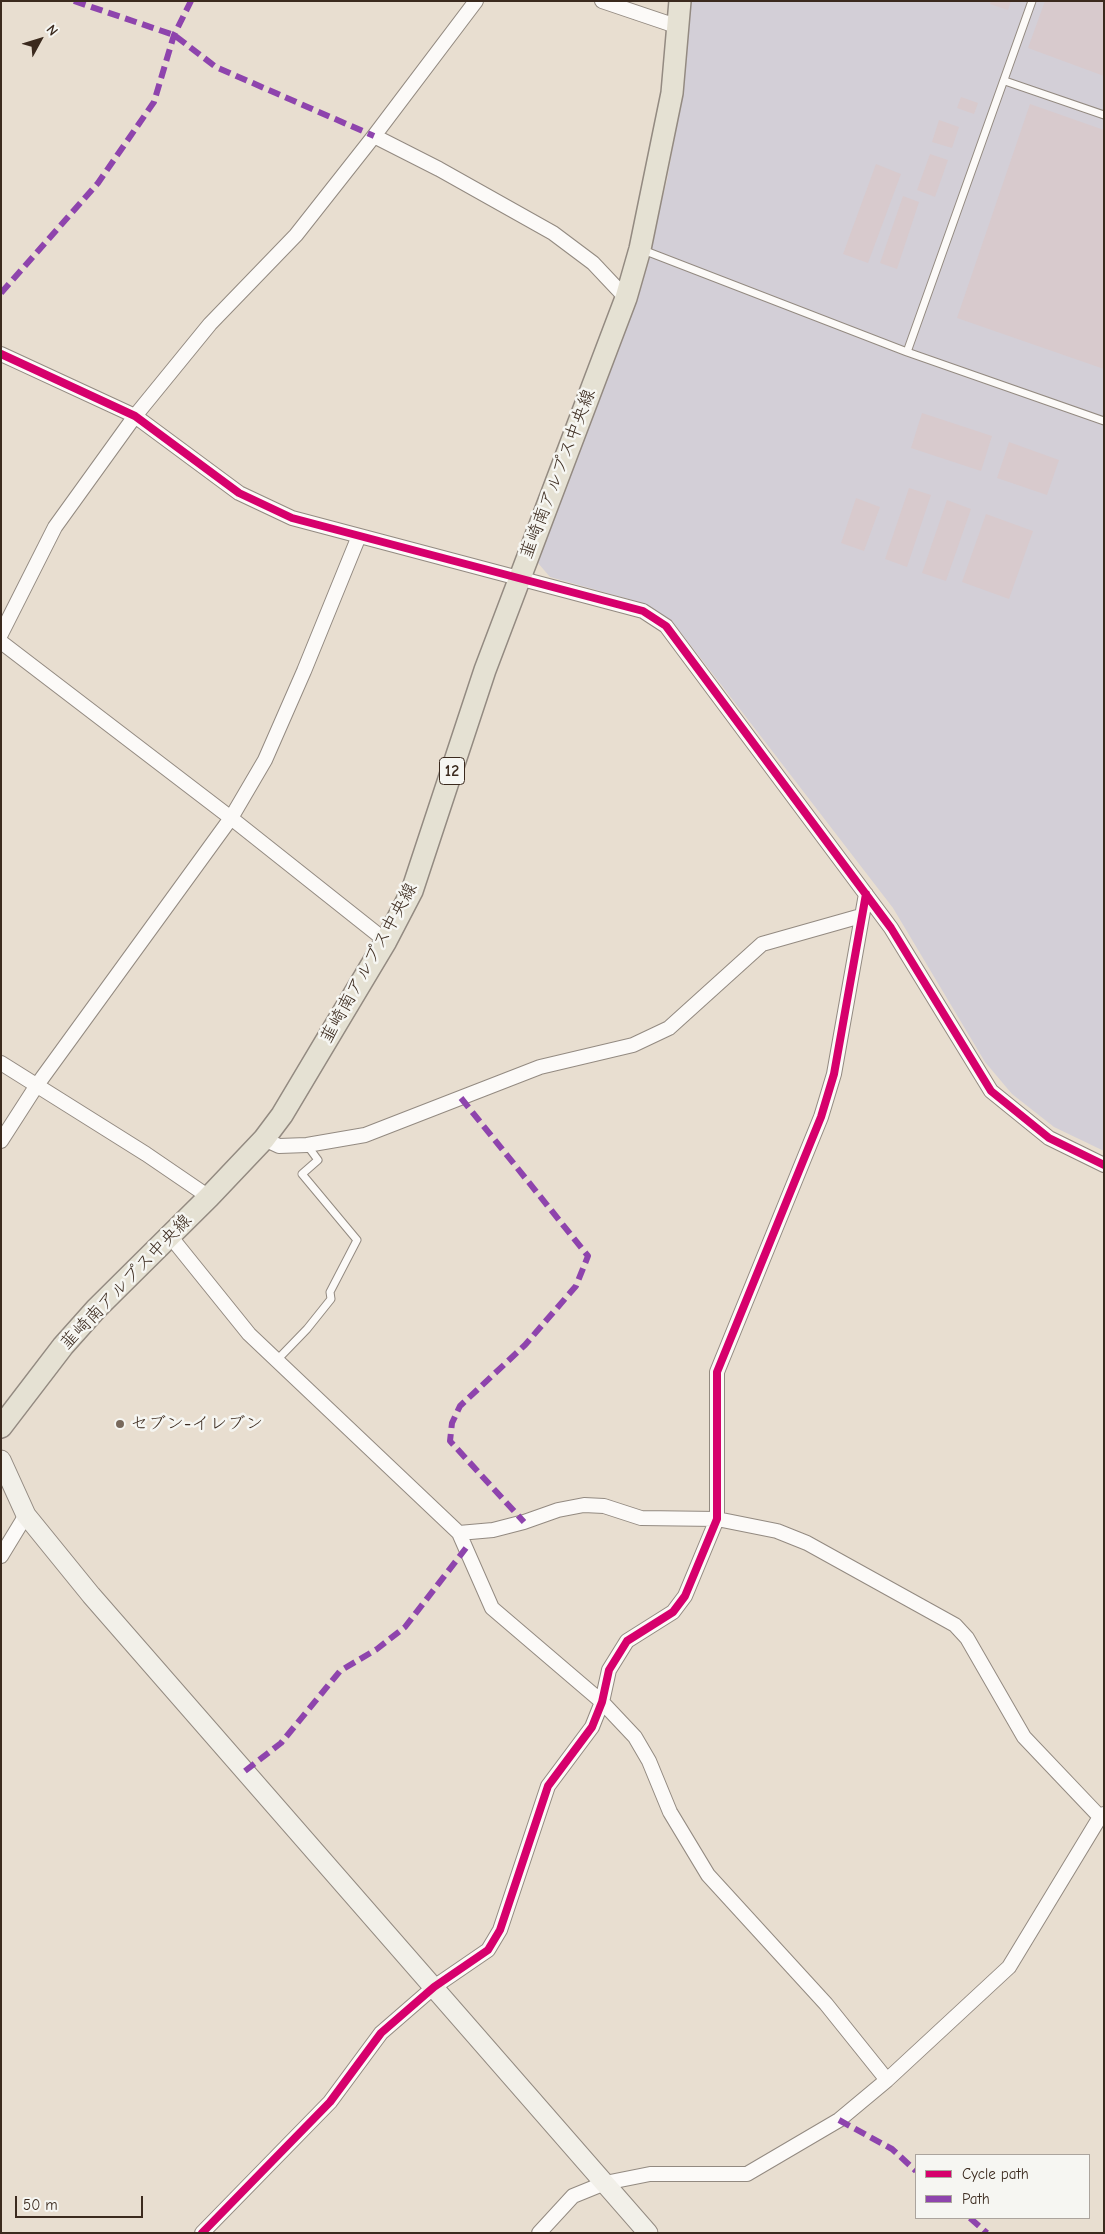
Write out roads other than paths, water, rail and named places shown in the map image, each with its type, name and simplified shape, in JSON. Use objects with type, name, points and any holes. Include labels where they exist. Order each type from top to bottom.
[{"type":"main road","name":"韮崎南アルプス中央線","points":[[1,1427],[63,1346],[96,1309],[209,1197],[264,1139],[282,1115],[386,940],[412,891],[485,670],[626,298],[640,249],[672,93],[680,27],[680,1]]},
{"type":"street","points":[[1,634],[55,527],[135,416],[210,324],[296,236],[476,1]]},
{"type":"street","points":[[602,1],[680,27]]},
{"type":"street","points":[[374,136],[439,169],[553,233],[593,263],[626,298]]},
{"type":"street","points":[[1,354],[135,416],[239,492],[292,518],[643,611],[666,626],[891,928],[991,1090],[1049,1138],[1104,1164]]},
{"type":"street","points":[[1,1141],[37,1085],[232,818],[265,760],[304,672],[359,536]]},
{"type":"street","points":[[1,642],[232,818],[386,940]]},
{"type":"street","points":[[202,2233],[330,2102],[381,2033],[434,1987],[488,1950],[500,1930],[548,1786],[592,1727],[602,1702],[609,1670],[627,1641],[673,1612],[685,1596],[717,1519],[717,1372],[821,1117],[834,1074],[866,894]]},
{"type":"street","points":[[264,1139],[279,1146],[307,1145],[365,1135],[540,1068],[633,1045],[669,1028],[762,944],[861,916]]},
{"type":"street","points":[[1,1063],[146,1154],[209,1197]]},
{"type":"street","points":[[170,1236],[249,1334],[459,1533],[492,1608],[602,1702],[635,1737],[649,1761],[670,1812],[708,1875],[826,2004],[887,2080]]},
{"type":"street","points":[[1,1460],[26,1515],[91,1596],[648,2233]]},
{"type":"street","points":[[459,1533],[493,1530],[558,1510],[584,1505],[604,1506],[641,1518],[717,1519],[777,1531],[806,1542],[955,1625],[967,1638],[1024,1737],[1102,1816],[1009,1967],[887,2080],[839,2120],[747,2174],[650,2174],[605,2182],[573,2196],[539,2233]]},
{"type":"street","points":[[1,1556],[26,1515]]},
{"type":"lane","points":[[907,352],[1032,1]]},
{"type":"lane","points":[[1005,81],[1104,115]]},
{"type":"lane","points":[[640,249],[907,352],[1104,421]]},
{"type":"lane","points":[[277,1360],[307,1329],[331,1299],[330,1292],[357,1240],[302,1174],[318,1160],[307,1145]]},
{"type":"place","name":"セブン-イレブン","points":[[120,1424]]}]
